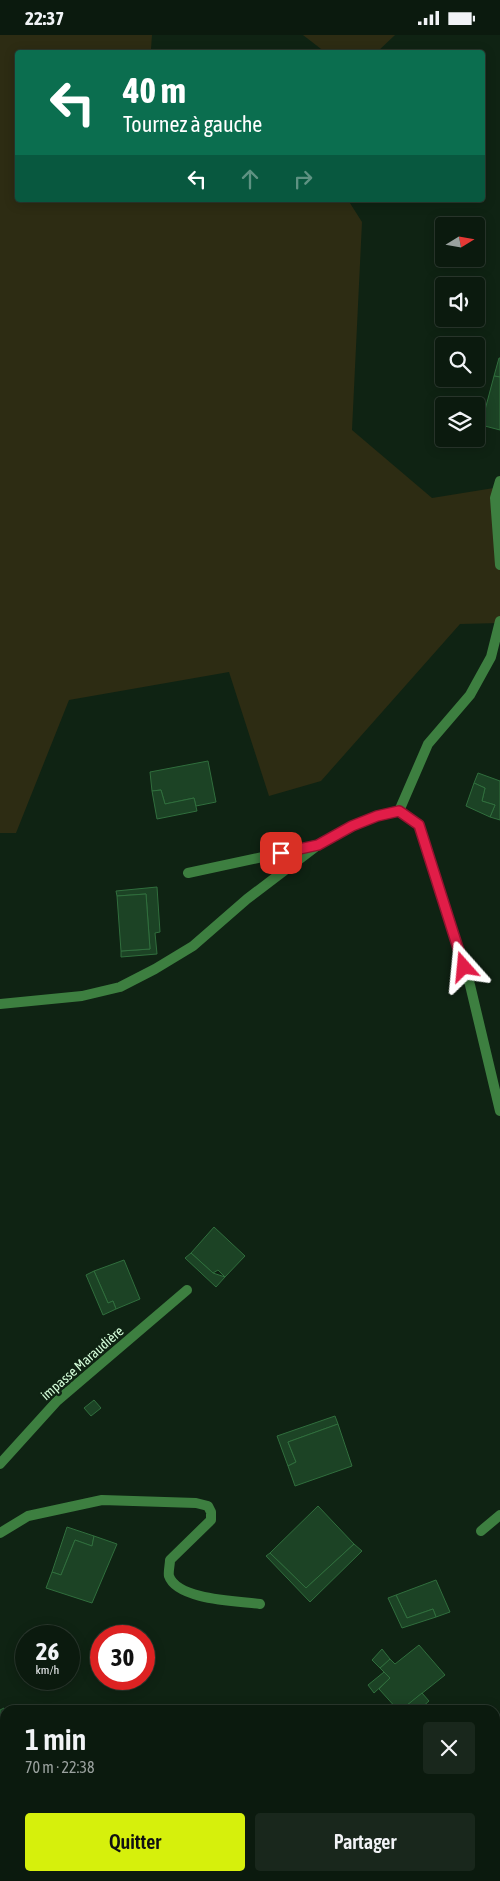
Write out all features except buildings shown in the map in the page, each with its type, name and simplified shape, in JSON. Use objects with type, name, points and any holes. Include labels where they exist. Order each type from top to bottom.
[{"type":"street","points":[[500,481],[495,498],[500,565]]},
{"type":"street","points":[[399,811],[428,744],[470,695],[490,657],[500,621]]},
{"type":"street","points":[[0,1004],[82,996],[120,987],[193,946],[247,899],[318,845],[352,826],[399,811],[419,825],[470,985],[500,1111]]},
{"type":"street","points":[[188,873],[318,845]]},
{"type":"street","name":"impasse Maraudière","points":[[0,1463],[57,1401],[188,1290]]},
{"type":"street","points":[[0,1533],[28,1516],[102,1500],[196,1503],[208,1506],[212,1512],[211,1520],[170,1560],[169,1576],[180,1589],[198,1595],[260,1604]]},
{"type":"street","points":[[481,1531],[500,1515]]},
{"type":"shaded area","points":[[0,35],[152,35],[151,49],[157,50],[15,50],[15,202],[349,202],[362,222],[352,430],[432,498],[500,487],[500,623],[460,624],[321,781],[269,796],[229,672],[69,700],[16,833],[0,833]]},
{"type":"shaded area","points":[[303,35],[395,35],[379,50],[322,50]]},
{"type":"route","points":[[281,853],[318,845],[352,826],[377,816],[399,811],[419,825],[464,967]]}]
